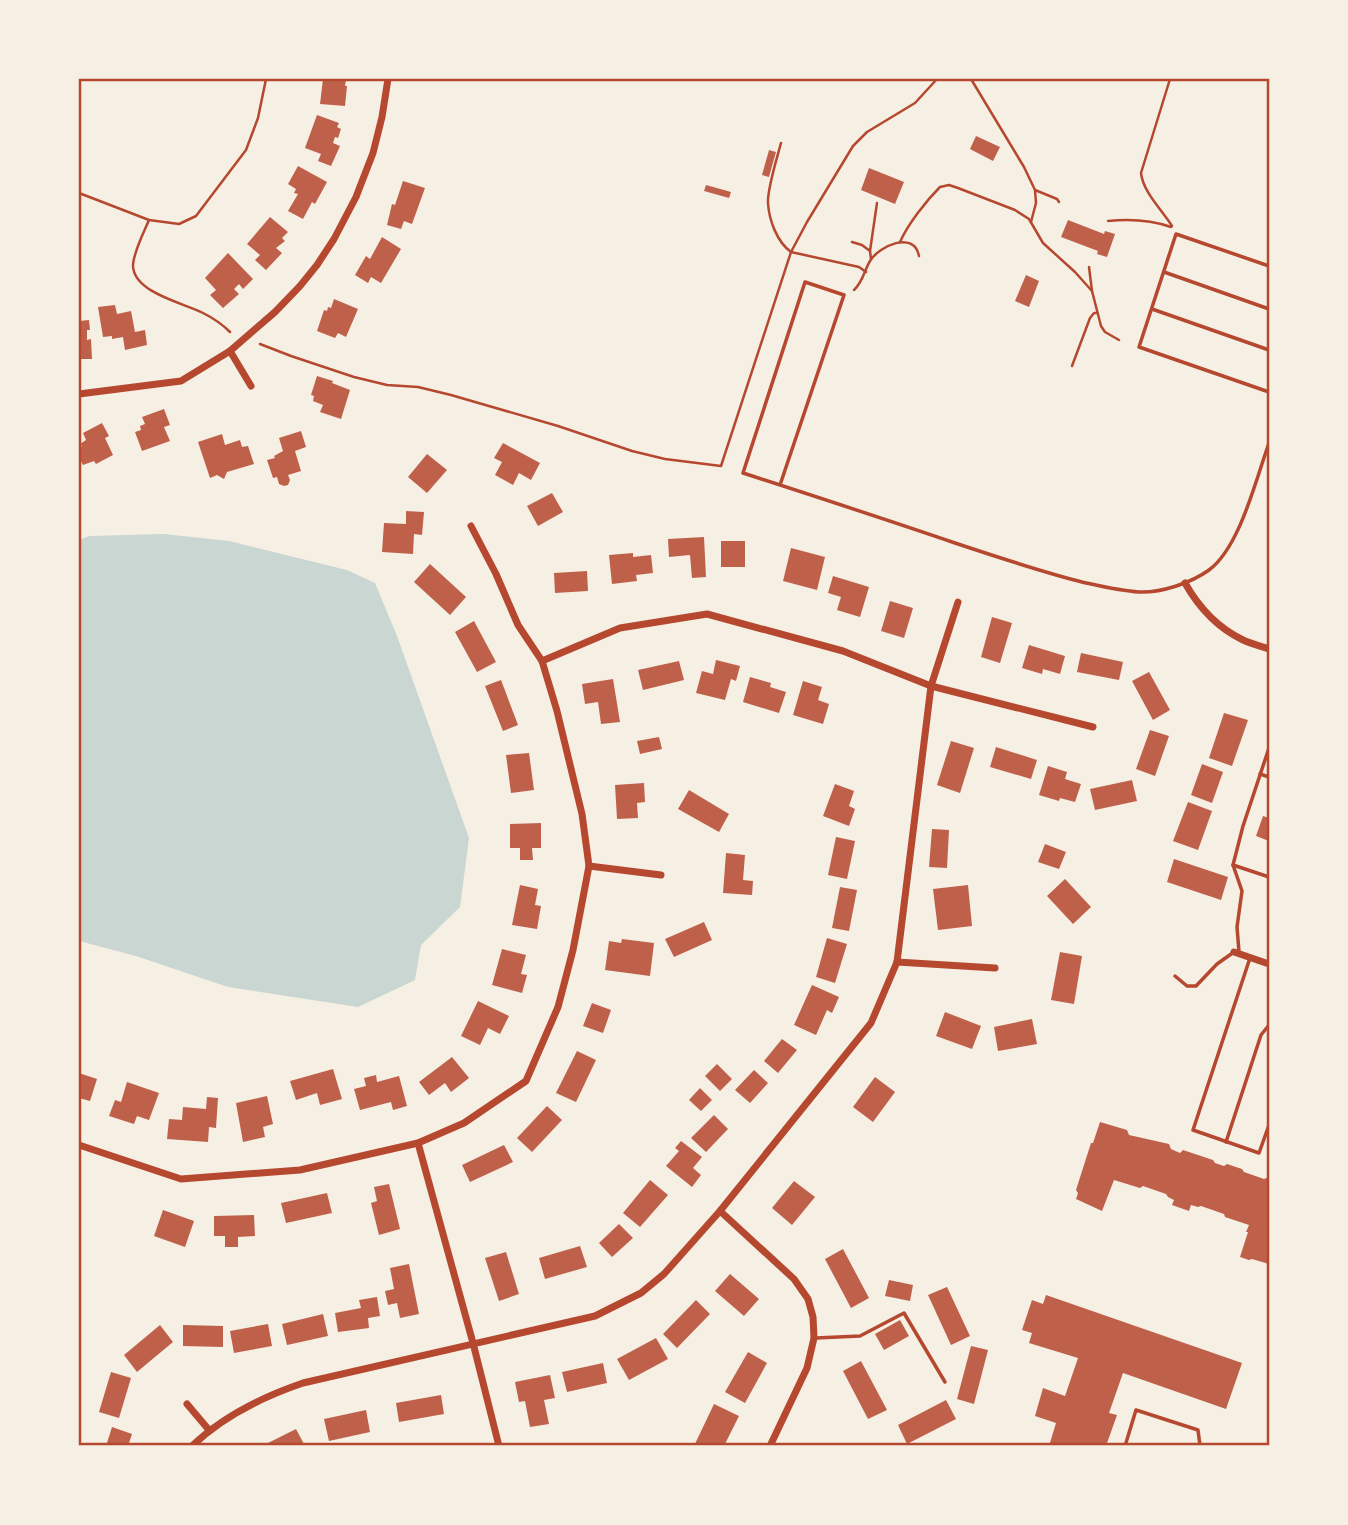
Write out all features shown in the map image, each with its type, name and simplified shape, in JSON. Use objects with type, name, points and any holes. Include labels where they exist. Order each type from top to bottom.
[{"type":"street","points":[[79,394],[181,381],[230,351],[275,312],[317,265],[356,197],[373,153],[388,79]]},
{"type":"street","points":[[230,351],[251,386]]},
{"type":"street","points":[[79,1145],[181,1179],[300,1170],[418,1143],[464,1122],[526,1081],[558,1007],[573,950],[589,866],[582,814],[557,710],[542,661],[518,625],[471,526]]},
{"type":"street","points":[[1185,583],[1214,621],[1242,640],[1269,649]]},
{"type":"street","points":[[192,1446],[209,1430],[277,1391],[595,1316],[641,1293],[664,1274],[720,1210],[871,1023],[897,962],[931,686],[958,602]]},
{"type":"street","points":[[542,661],[620,628],[707,614],[843,651],[931,686],[1093,727]]},
{"type":"street","points":[[589,866],[661,875]]},
{"type":"street","points":[[1236,953],[1269,964]]},
{"type":"street","points":[[897,962],[995,968]]},
{"type":"street","points":[[418,1143],[499,1446]]},
{"type":"street","points":[[720,1210],[794,1279],[808,1299],[813,1317],[814,1338],[807,1368],[770,1446]]},
{"type":"street","points":[[187,1404],[209,1430]]},
{"type":"lane","points":[[1269,265],[1176,234],[1139,347],[1269,392]]},
{"type":"lane","points":[[1164,272],[1269,309]]},
{"type":"lane","points":[[780,485],[844,295],[805,282],[743,473],[1018,565],[1101,586],[1139,592],[1161,590],[1185,583],[1209,570],[1224,554],[1237,536],[1269,443]]},
{"type":"lane","points":[[1152,309],[1269,350]]},
{"type":"lane","points":[[1175,976],[1187,986],[1196,986],[1217,964],[1236,953],[1242,891],[1233,866],[1243,826],[1269,748]]},
{"type":"lane","points":[[1260,774],[1269,777]]},
{"type":"lane","points":[[1233,866],[1269,877]]},
{"type":"lane","points":[[1250,958],[1193,1130],[1259,1153],[1269,1125]]},
{"type":"lane","points":[[1226,1142],[1261,1035],[1269,1025]]},
{"type":"lane","points":[[814,1338],[860,1336],[904,1313],[945,1382]]},
{"type":"lane","points":[[1125,1446],[1136,1410],[1198,1430],[1200,1446]]},
{"type":"path","points":[[79,193],[149,220],[179,224],[196,216],[246,150],[258,118],[266,79]]},
{"type":"path","points":[[260,344],[354,377],[387,385],[418,387],[558,426],[632,451],[665,459],[721,466],[791,252],[807,222],[853,146],[867,132],[915,103],[937,79]]},
{"type":"path","points":[[971,79],[1035,190],[1036,204],[1031,222]]},
{"type":"path","points":[[1108,221],[1136,220],[1163,224],[1174,229],[1146,189],[1141,173],[1170,79]]},
{"type":"path","points":[[781,143],[768,195],[778,238],[791,252],[859,267],[866,272]]},
{"type":"path","points":[[900,242],[927,201],[940,187],[958,188],[1015,210],[1031,222],[1043,243],[1092,291]]},
{"type":"path","points":[[1035,190],[1059,202]]},
{"type":"path","points":[[871,260],[877,203]]},
{"type":"path","points":[[149,220],[134,258],[135,276],[152,292],[204,313],[230,332]]},
{"type":"path","points":[[852,242],[870,251]]},
{"type":"path","points":[[854,290],[861,284],[871,260],[886,248],[900,242],[912,244],[918,250],[919,256]]},
{"type":"path","points":[[1089,267],[1096,313],[1101,326],[1105,332],[1119,340]]},
{"type":"path","points":[[1072,366],[1090,318],[1096,313]]},
{"type":"shaded area","points":[[164,534],[229,541],[347,570],[375,583],[397,636],[469,838],[460,907],[421,945],[415,980],[358,1007],[228,987],[136,956],[79,941],[79,540],[89,536]]},
{"type":"building","points":[[323,79],[346,79],[345,106],[320,104]]},
{"type":"building","points":[[317,115],[339,123],[337,127],[341,129],[333,143],[340,146],[331,166],[318,161],[321,154],[305,148]]},
{"type":"building","points":[[976,136],[1000,147],[993,161],[970,149]]},
{"type":"building","points":[[769,150],[776,152],[769,177],[762,175]]},
{"type":"building","points":[[298,166],[327,182],[303,219],[288,211],[298,194],[294,193],[296,189],[288,184]]},
{"type":"building","points":[[869,168],[904,182],[895,204],[861,190]]},
{"type":"building","points":[[403,181],[425,188],[412,224],[404,221],[401,229],[387,225],[392,204],[395,205]]},
{"type":"building","points":[[706,185],[731,192],[729,198],[704,191]]},
{"type":"building","points":[[270,217],[288,232],[282,238],[285,241],[276,248],[282,253],[266,270],[255,260],[260,255],[247,244]]},
{"type":"building","points":[[1068,220],[1104,234],[1105,231],[1115,234],[1107,257],[1061,237]]},
{"type":"building","points":[[382,237],[401,249],[381,283],[371,277],[368,283],[355,275],[366,256],[370,259]]},
{"type":"building","points":[[228,253],[253,279],[243,289],[239,284],[234,289],[239,294],[223,308],[210,295],[216,290],[205,278]]},
{"type":"building","points":[[1026,275],[1039,281],[1029,307],[1015,301]]},
{"type":"building","points":[[334,299],[358,309],[346,337],[338,333],[335,338],[317,331],[324,310],[331,308]]},
{"type":"building","points":[[115,305],[117,314],[131,311],[135,332],[145,330],[147,345],[125,350],[123,337],[103,337],[98,307]]},
{"type":"building","points":[[89,320],[87,340],[91,339],[92,359],[79,359],[79,321]]},
{"type":"building","points":[[317,376],[350,390],[341,419],[320,412],[323,405],[313,401],[314,396],[311,395]]},
{"type":"building","points":[[164,409],[170,425],[164,427],[170,441],[142,451],[135,432],[141,430],[140,426],[145,424],[142,417]]},
{"type":"building","points":[[102,423],[109,436],[105,438],[113,455],[96,464],[94,461],[83,465],[79,458],[79,448],[86,440],[83,433]]},
{"type":"building","points":[[301,431],[306,447],[295,451],[301,471],[288,475],[290,480],[288,485],[284,486],[279,484],[277,477],[273,478],[267,460],[275,458],[274,456],[283,451],[279,438]]},
{"type":"building","points":[[222,434],[225,445],[240,440],[242,447],[248,446],[254,464],[227,472],[224,479],[217,475],[210,478],[198,442]]},
{"type":"building","points":[[503,443],[540,463],[531,480],[519,473],[513,485],[495,475],[502,462],[494,458]]},
{"type":"building","points":[[427,454],[447,470],[427,493],[408,477]]},
{"type":"building","points":[[552,493],[563,512],[538,526],[527,506]]},
{"type":"building","points":[[406,511],[424,512],[422,535],[414,534],[413,554],[382,552],[384,523],[406,524]]},
{"type":"building","points":[[704,537],[706,577],[692,578],[690,555],[669,557],[668,539]]},
{"type":"building","points":[[721,541],[745,541],[745,567],[721,567]]},
{"type":"building","points":[[791,548],[825,557],[817,590],[783,581]]},
{"type":"building","points":[[633,553],[633,557],[651,555],[653,573],[636,575],[637,581],[612,584],[609,555]]},
{"type":"building","points":[[430,564],[466,597],[450,615],[414,582]]},
{"type":"building","points":[[587,571],[588,591],[555,593],[554,573]]},
{"type":"building","points":[[833,576],[869,587],[860,617],[837,610],[841,597],[828,593]]},
{"type":"building","points":[[890,601],[913,608],[904,638],[881,631]]},
{"type":"building","points":[[992,617],[1012,623],[1000,663],[981,657]]},
{"type":"building","points":[[474,621],[496,662],[477,672],[455,632]]},
{"type":"building","points":[[1029,645],[1065,656],[1060,674],[1043,669],[1042,674],[1022,668]]},
{"type":"building","points":[[1081,653],[1123,662],[1119,680],[1077,672]]},
{"type":"building","points":[[716,660],[740,666],[736,681],[731,679],[725,700],[696,693],[702,671],[713,674]]},
{"type":"building","points":[[679,661],[684,680],[643,690],[638,670]]},
{"type":"building","points":[[1149,672],[1170,710],[1153,720],[1132,681]]},
{"type":"building","points":[[750,677],[771,683],[770,687],[786,692],[779,713],[743,702]]},
{"type":"building","points":[[613,679],[620,722],[601,724],[598,702],[585,704],[582,684]]},
{"type":"building","points":[[501,680],[518,725],[503,731],[485,686]]},
{"type":"building","points":[[803,681],[822,687],[818,700],[829,704],[823,724],[793,715]]},
{"type":"building","points":[[1224,713],[1248,720],[1232,766],[1209,758]]},
{"type":"building","points":[[1150,730],[1169,736],[1155,776],[1136,769]]},
{"type":"building","points":[[659,737],[662,749],[640,754],[637,741]]},
{"type":"building","points":[[951,741],[974,748],[960,793],[937,785]]},
{"type":"building","points":[[996,747],[1037,760],[1031,779],[990,767]]},
{"type":"building","points":[[529,753],[534,790],[511,793],[506,755]]},
{"type":"building","points":[[1202,764],[1223,772],[1212,803],[1191,795]]},
{"type":"building","points":[[1048,766],[1067,772],[1065,779],[1081,784],[1075,802],[1039,795]]},
{"type":"building","points":[[1132,780],[1137,801],[1095,810],[1090,789]]},
{"type":"building","points":[[644,783],[645,802],[637,803],[638,818],[617,819],[615,785]]},
{"type":"building","points":[[835,784],[854,791],[849,806],[855,809],[849,826],[823,816]]},
{"type":"building","points":[[689,790],[729,814],[719,832],[678,809]]},
{"type":"building","points":[[1188,802],[1212,811],[1198,850],[1173,841]]},
{"type":"building","points":[[1263,816],[1269,818],[1269,841],[1256,836]]},
{"type":"building","points":[[541,823],[541,848],[532,848],[533,860],[520,860],[520,848],[510,848],[510,824]]},
{"type":"building","points":[[932,829],[949,830],[947,868],[929,867]]},
{"type":"building","points":[[836,837],[855,841],[847,879],[828,875]]},
{"type":"building","points":[[1045,844],[1066,852],[1059,869],[1038,862]]},
{"type":"building","points":[[726,853],[745,855],[743,880],[753,881],[752,895],[723,893]]},
{"type":"building","points":[[1174,859],[1228,877],[1221,900],[1167,882]]},
{"type":"building","points":[[1065,879],[1091,907],[1073,924],[1047,896]]},
{"type":"building","points":[[520,885],[538,889],[535,905],[541,906],[537,929],[512,925]]},
{"type":"building","points":[[968,885],[972,926],[938,930],[933,889]]},
{"type":"building","points":[[840,887],[857,890],[849,931],[832,928]]},
{"type":"building","points":[[704,922],[712,940],[674,957],[665,939]]},
{"type":"building","points":[[827,938],[847,944],[835,983],[816,977]]},
{"type":"building","points":[[622,939],[654,943],[650,976],[605,970],[609,941],[621,943]]},
{"type":"building","points":[[502,949],[526,955],[521,974],[527,975],[522,993],[492,985]]},
{"type":"building","points":[[1060,952],[1082,956],[1074,1004],[1051,1000]]},
{"type":"building","points":[[812,985],[839,997],[832,1013],[827,1010],[816,1035],[794,1025]]},
{"type":"building","points":[[478,1001],[509,1016],[500,1034],[488,1028],[480,1045],[461,1036]]},
{"type":"building","points":[[592,1003],[611,1010],[603,1033],[583,1026]]},
{"type":"building","points":[[945,1012],[981,1026],[972,1049],[936,1036]]},
{"type":"building","points":[[1032,1019],[1037,1044],[998,1051],[994,1027]]},
{"type":"building","points":[[782,1039],[797,1050],[778,1073],[764,1061]]},
{"type":"building","points":[[577,1051],[596,1060],[576,1102],[556,1093]]},
{"type":"building","points":[[452,1057],[469,1078],[451,1092],[445,1083],[429,1095],[419,1082]]},
{"type":"building","points":[[717,1064],[732,1079],[720,1091],[705,1076]]},
{"type":"building","points":[[333,1069],[342,1099],[320,1105],[317,1093],[296,1100],[290,1081]]},
{"type":"building","points":[[754,1070],[768,1083],[750,1103],[735,1090]]},
{"type":"building","points":[[79,1073],[97,1079],[90,1101],[79,1098]]},
{"type":"building","points":[[376,1075],[377,1082],[399,1076],[407,1106],[393,1110],[391,1102],[360,1110],[354,1089],[366,1086],[364,1078]]},
{"type":"building","points":[[875,1077],[895,1092],[873,1122],[853,1107]]},
{"type":"building","points":[[127,1082],[159,1093],[149,1120],[137,1116],[134,1124],[109,1116],[115,1100],[121,1102]]},
{"type":"building","points":[[700,1088],[712,1100],[701,1111],[689,1100]]},
{"type":"building","points":[[267,1096],[273,1124],[263,1127],[265,1137],[243,1142],[236,1103]]},
{"type":"building","points":[[207,1097],[218,1098],[216,1128],[209,1127],[208,1142],[167,1139],[169,1119],[182,1120],[183,1107],[206,1109]]},
{"type":"building","points":[[547,1106],[562,1120],[532,1152],[517,1138]]},
{"type":"building","points":[[714,1115],[728,1129],[706,1152],[691,1138]]},
{"type":"building","points":[[1100,1122],[1127,1130],[1129,1135],[1169,1144],[1171,1149],[1180,1153],[1183,1150],[1264,1179],[1269,1177],[1269,1264],[1240,1257],[1249,1225],[1201,1206],[1191,1205],[1189,1211],[1172,1205],[1174,1200],[1166,1194],[1143,1186],[1140,1188],[1114,1180],[1102,1211],[1076,1199],[1076,1190]]},
{"type":"building","points":[[681,1141],[702,1157],[693,1168],[701,1175],[692,1187],[666,1166],[679,1151],[675,1148]]},
{"type":"building","points":[[504,1145],[513,1162],[470,1182],[462,1165]]},
{"type":"building","points":[[650,1180],[668,1195],[640,1227],[623,1213]]},
{"type":"building","points":[[794,1181],[815,1197],[792,1225],[772,1208]]},
{"type":"building","points":[[389,1184],[400,1229],[379,1235],[371,1203],[377,1201],[374,1187]]},
{"type":"building","points":[[327,1193],[332,1213],[286,1223],[281,1203]]},
{"type":"building","points":[[163,1210],[194,1221],[185,1247],[154,1236]]},
{"type":"building","points":[[254,1215],[255,1236],[238,1237],[238,1247],[225,1247],[225,1236],[214,1236],[214,1216]]},
{"type":"building","points":[[619,1224],[633,1238],[612,1257],[599,1243]]},
{"type":"building","points":[[580,1246],[587,1267],[545,1279],[539,1258]]},
{"type":"building","points":[[843,1249],[869,1298],[851,1308],[825,1259]]},
{"type":"building","points":[[506,1252],[519,1294],[499,1301],[485,1258]]},
{"type":"building","points":[[409,1264],[419,1314],[400,1318],[397,1303],[388,1305],[385,1291],[394,1289],[390,1268]]},
{"type":"building","points":[[730,1274],[759,1299],[744,1316],[715,1291]]},
{"type":"building","points":[[889,1280],[913,1285],[910,1301],[885,1296]]},
{"type":"building","points":[[947,1287],[970,1336],[951,1345],[928,1295]]},
{"type":"building","points":[[1046,1295],[1242,1363],[1226,1409],[1123,1373],[1109,1413],[1117,1415],[1106,1446],[1049,1446],[1056,1423],[1035,1416],[1043,1388],[1065,1396],[1078,1358],[1029,1343],[1032,1333],[1022,1330],[1032,1300],[1043,1304]]},
{"type":"building","points":[[377,1297],[380,1316],[368,1318],[369,1328],[338,1332],[335,1313],[361,1308],[359,1300]]},
{"type":"building","points":[[696,1300],[710,1314],[677,1348],[663,1334]]},
{"type":"building","points":[[323,1314],[328,1336],[287,1345],[282,1324]]},
{"type":"building","points":[[900,1320],[909,1336],[884,1350],[875,1334]]},
{"type":"building","points":[[268,1324],[272,1346],[234,1353],[230,1331]]},
{"type":"building","points":[[160,1325],[173,1342],[137,1372],[124,1355]]},
{"type":"building","points":[[183,1325],[223,1326],[223,1347],[183,1346]]},
{"type":"building","points":[[656,1338],[668,1359],[629,1380],[617,1359]]},
{"type":"building","points":[[971,1346],[988,1350],[974,1404],[957,1399]]},
{"type":"building","points":[[748,1352],[767,1363],[745,1403],[725,1392]]},
{"type":"building","points":[[861,1361],[887,1410],[868,1419],[843,1371]]},
{"type":"building","points":[[603,1363],[607,1383],[567,1392],[562,1372]]},
{"type":"building","points":[[111,1372],[131,1378],[119,1418],[99,1412]]},
{"type":"building","points":[[550,1375],[555,1398],[544,1400],[549,1424],[530,1427],[525,1401],[519,1402],[515,1382]]},
{"type":"building","points":[[441,1395],[444,1414],[399,1422],[396,1403]]},
{"type":"building","points":[[946,1400],[956,1419],[907,1444],[898,1425]]},
{"type":"building","points":[[714,1404],[739,1416],[724,1446],[694,1446]]},
{"type":"building","points":[[366,1410],[370,1432],[329,1441],[324,1419]]},
{"type":"building","points":[[112,1427],[132,1434],[128,1446],[106,1446]]},
{"type":"building","points":[[296,1429],[305,1446],[262,1446]]}]
